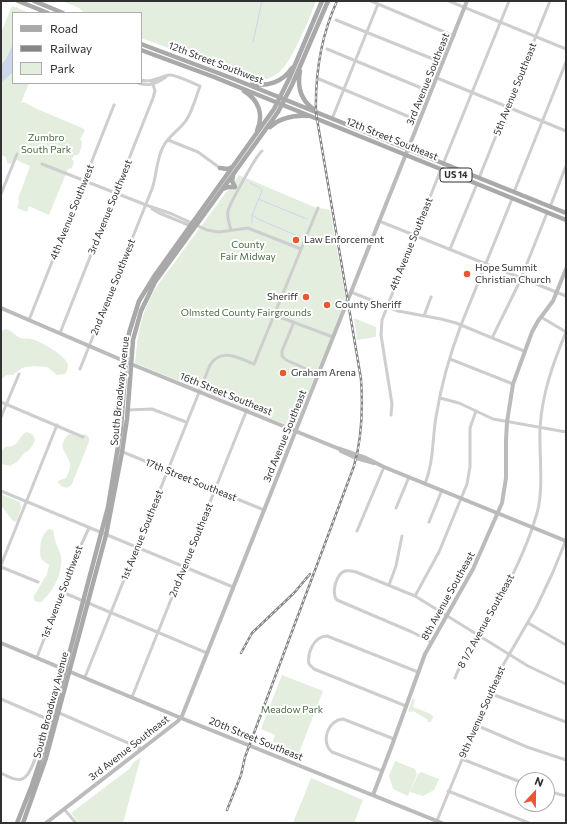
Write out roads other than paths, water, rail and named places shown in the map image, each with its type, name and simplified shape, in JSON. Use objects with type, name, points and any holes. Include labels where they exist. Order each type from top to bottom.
[{"type":"main road","points":[[19,1],[46,12]]},
{"type":"main road","points":[[34,1],[60,12]]},
{"type":"main road","name":"South Broadway Avenue","points":[[17,823],[37,771],[56,712],[104,534],[128,410],[134,334],[138,318],[145,300],[193,225],[223,180],[281,101],[322,1]]},
{"type":"main road","name":"South Broadway Avenue","points":[[120,451],[129,333],[139,301],[152,279],[193,225],[223,189],[258,140],[281,101],[304,57],[328,1]]},
{"type":"main road","name":"12th Street Southwest","points":[[142,44],[281,101]]},
{"type":"main road","points":[[233,82],[261,85],[283,78],[291,70],[304,45]]},
{"type":"main road","name":"12th Street Southwest","points":[[142,50],[233,82]]},
{"type":"main road","points":[[304,57],[299,77],[300,92],[310,106],[330,118]]},
{"type":"main road","points":[[233,82],[250,94],[258,106],[260,120],[253,139]]},
{"type":"main road","name":"12th Street Southeast","points":[[281,101],[316,118],[442,166],[479,178],[566,213]]},
{"type":"main road","name":"12th Street Southeast","points":[[281,101],[330,118],[407,152]]},
{"type":"main road","points":[[258,140],[272,125],[282,119],[294,116],[316,118]]},
{"type":"main road","points":[[220,168],[228,169],[234,166]]},
{"type":"main road","name":"12th Street Southeast","points":[[442,166],[493,191],[566,220]]},
{"type":"main road","points":[[220,168],[224,174],[223,180]]},
{"type":"main road","points":[[233,175],[232,181],[237,188]]},
{"type":"main road","points":[[223,189],[230,187],[237,188]]},
{"type":"main road","points":[[493,191],[510,194],[514,192]]},
{"type":"main road","points":[[512,198],[517,196],[534,200]]},
{"type":"main road","name":"South Broadway Avenue","points":[[23,823],[43,768],[53,721]]},
{"type":"street","points":[[370,1],[454,36]]},
{"type":"street","points":[[330,118],[344,90],[366,32],[382,1]]},
{"type":"street","points":[[449,1],[566,49]]},
{"type":"street","name":"3rd Avenue Southeast","points":[[46,823],[181,718],[467,1]]},
{"type":"street","name":"4th Avenue Southeast","points":[[391,415],[392,404],[381,333],[382,320],[442,166],[509,1]]},
{"type":"street","name":"5th Avenue Southeast","points":[[479,178],[550,1]]},
{"type":"street","points":[[336,20],[443,63]]},
{"type":"street","points":[[327,49],[431,92]]},
{"type":"street","points":[[514,192],[566,62]]},
{"type":"street","name":"2nd Avenue Southwest","points":[[80,369],[148,206],[154,183],[158,157],[163,145],[187,119],[200,86],[170,75],[152,82]]},
{"type":"street","points":[[437,78],[566,130]]},
{"type":"street","points":[[319,79],[419,121]]},
{"type":"street","points":[[142,80],[152,82]]},
{"type":"street","points":[[142,84],[145,85],[152,82]]},
{"type":"street","name":"3rd Avenue Southwest","points":[[60,333],[154,96],[155,91],[152,82]]},
{"type":"street","name":"4th Avenue Southwest","points":[[29,320],[114,105]]},
{"type":"street","points":[[168,140],[198,152],[220,168]]},
{"type":"street","points":[[231,230],[228,211],[237,188],[262,152]]},
{"type":"street","points":[[1,194],[17,154]]},
{"type":"street","points":[[42,164],[172,214],[193,225],[214,232],[244,228],[254,230],[301,249]]},
{"type":"street","points":[[550,206],[566,166]]},
{"type":"street","points":[[450,250],[477,184]]},
{"type":"street","points":[[425,484],[432,464],[436,419],[450,359],[461,325],[512,198]]},
{"type":"street","points":[[318,208],[274,315],[333,337]]},
{"type":"street","points":[[492,338],[521,278],[547,213]]},
{"type":"street","points":[[379,221],[566,296]]},
{"type":"street","name":"8th Avenue Southeast","points":[[373,795],[418,672],[431,642],[474,570],[498,513],[506,489],[507,422],[513,384],[532,332],[550,306],[566,269]]},
{"type":"street","points":[[351,292],[405,313],[441,319],[461,325],[524,351]]},
{"type":"street","points":[[424,316],[431,296]]},
{"type":"street","name":"16th Street Southeast","points":[[1,308],[199,392],[337,448],[351,452],[376,464],[566,540]]},
{"type":"street","name":"1st Avenue Southeast","points":[[84,677],[210,365],[216,358],[225,355],[230,355],[254,364],[274,315]]},
{"type":"street","points":[[541,317],[566,332]]},
{"type":"street","points":[[294,322],[282,351],[282,356],[286,360],[318,374]]},
{"type":"street","name":"8 1/2 Avenue Southeast","points":[[455,678],[463,660],[504,590],[519,560],[538,511],[540,497],[540,428],[542,407],[546,387],[566,332]]},
{"type":"street","points":[[450,359],[513,384]]},
{"type":"street","points":[[1,417],[19,375]]},
{"type":"street","points":[[440,398],[460,403],[493,419],[566,432]]},
{"type":"street","points":[[1,402],[83,436]]},
{"type":"street","name":"2nd Avenue Southeast","points":[[132,697],[250,402]]},
{"type":"street","points":[[128,410],[152,409],[186,422]]},
{"type":"street","points":[[415,596],[439,552],[462,499],[469,476],[470,428],[476,411]]},
{"type":"street","points":[[38,582],[1,566],[57,425]]},
{"type":"street","name":"17th Street Southeast","points":[[120,451],[264,510]]},
{"type":"street","points":[[357,531],[384,467]]},
{"type":"street","points":[[396,508],[409,477]]},
{"type":"street","points":[[429,522],[442,490]]},
{"type":"street","points":[[1,491],[233,587]]},
{"type":"street","name":"1st Avenue Southwest","points":[[37,657],[89,528]]},
{"type":"street","points":[[389,585],[396,566],[402,536]]},
{"type":"street","name":"9th Avenue Southeast","points":[[436,822],[498,673],[528,623],[547,586],[566,540]]},
{"type":"street","points":[[431,642],[412,632],[338,601],[334,595],[340,574],[349,570],[357,572],[415,596],[509,655],[535,670],[566,684]]},
{"type":"street","points":[[62,592],[207,653]]},
{"type":"street","points":[[528,623],[566,645]]},
{"type":"street","points":[[406,706],[314,669],[310,665],[309,660],[312,649],[318,638],[321,636],[327,636],[418,672]]},
{"type":"street","name":"20th Street Southeast","points":[[1,643],[181,718],[373,795],[436,822],[442,823]]},
{"type":"street","points":[[489,693],[566,722]]},
{"type":"street","points":[[1,699],[53,721]]},
{"type":"street","points":[[56,712],[142,748]]},
{"type":"street","points":[[1,773],[18,780],[23,779],[29,773],[38,750],[46,718]]},
{"type":"street","points":[[382,771],[332,751],[326,743],[329,731],[333,722],[343,719],[394,739]]},
{"type":"street","points":[[476,725],[527,747],[566,760]]},
{"type":"street","points":[[462,758],[515,780]]},
{"type":"street","points":[[448,791],[507,816],[529,823]]},
{"type":"street","points":[[555,793],[566,796]]},
{"type":"street","points":[[64,809],[76,823]]},
{"type":"water","points":[[12,46],[12,73],[1,83],[1,65],[6,59]]},
{"type":"waterway","points":[[253,42],[262,1]]},
{"type":"waterway","points":[[250,183],[260,188],[262,191],[252,215],[252,223]]},
{"type":"waterway","points":[[258,199],[307,219]]},
{"type":"waterway","points":[[252,215],[300,237]]},
{"type":"railway","points":[[227,810],[241,775],[245,757],[354,466],[360,434],[362,412],[361,379],[316,113],[320,56],[331,14],[337,1]]},
{"type":"railway","points":[[241,653],[252,633],[294,593],[310,574]]},
{"type":"place","name":"Law Enforcement","points":[[296,240]]},
{"type":"place","name":"Hope Summit Christian Church","points":[[467,274]]},
{"type":"place","name":"Sheriff","points":[[306,297]]},
{"type":"place","name":"County Sheriff","points":[[327,305]]},
{"type":"place","name":"Graham Arena","points":[[283,373]]},
{"type":"park label","name":"Zumbro South Park","points":[[46,144]]},
{"type":"park label","name":"County Fair Midway","points":[[248,250]]},
{"type":"park label","name":"Olmsted County Fairgrounds","points":[[246,313]]},
{"type":"park label","name":"Meadow Park","points":[[292,710]]}]
